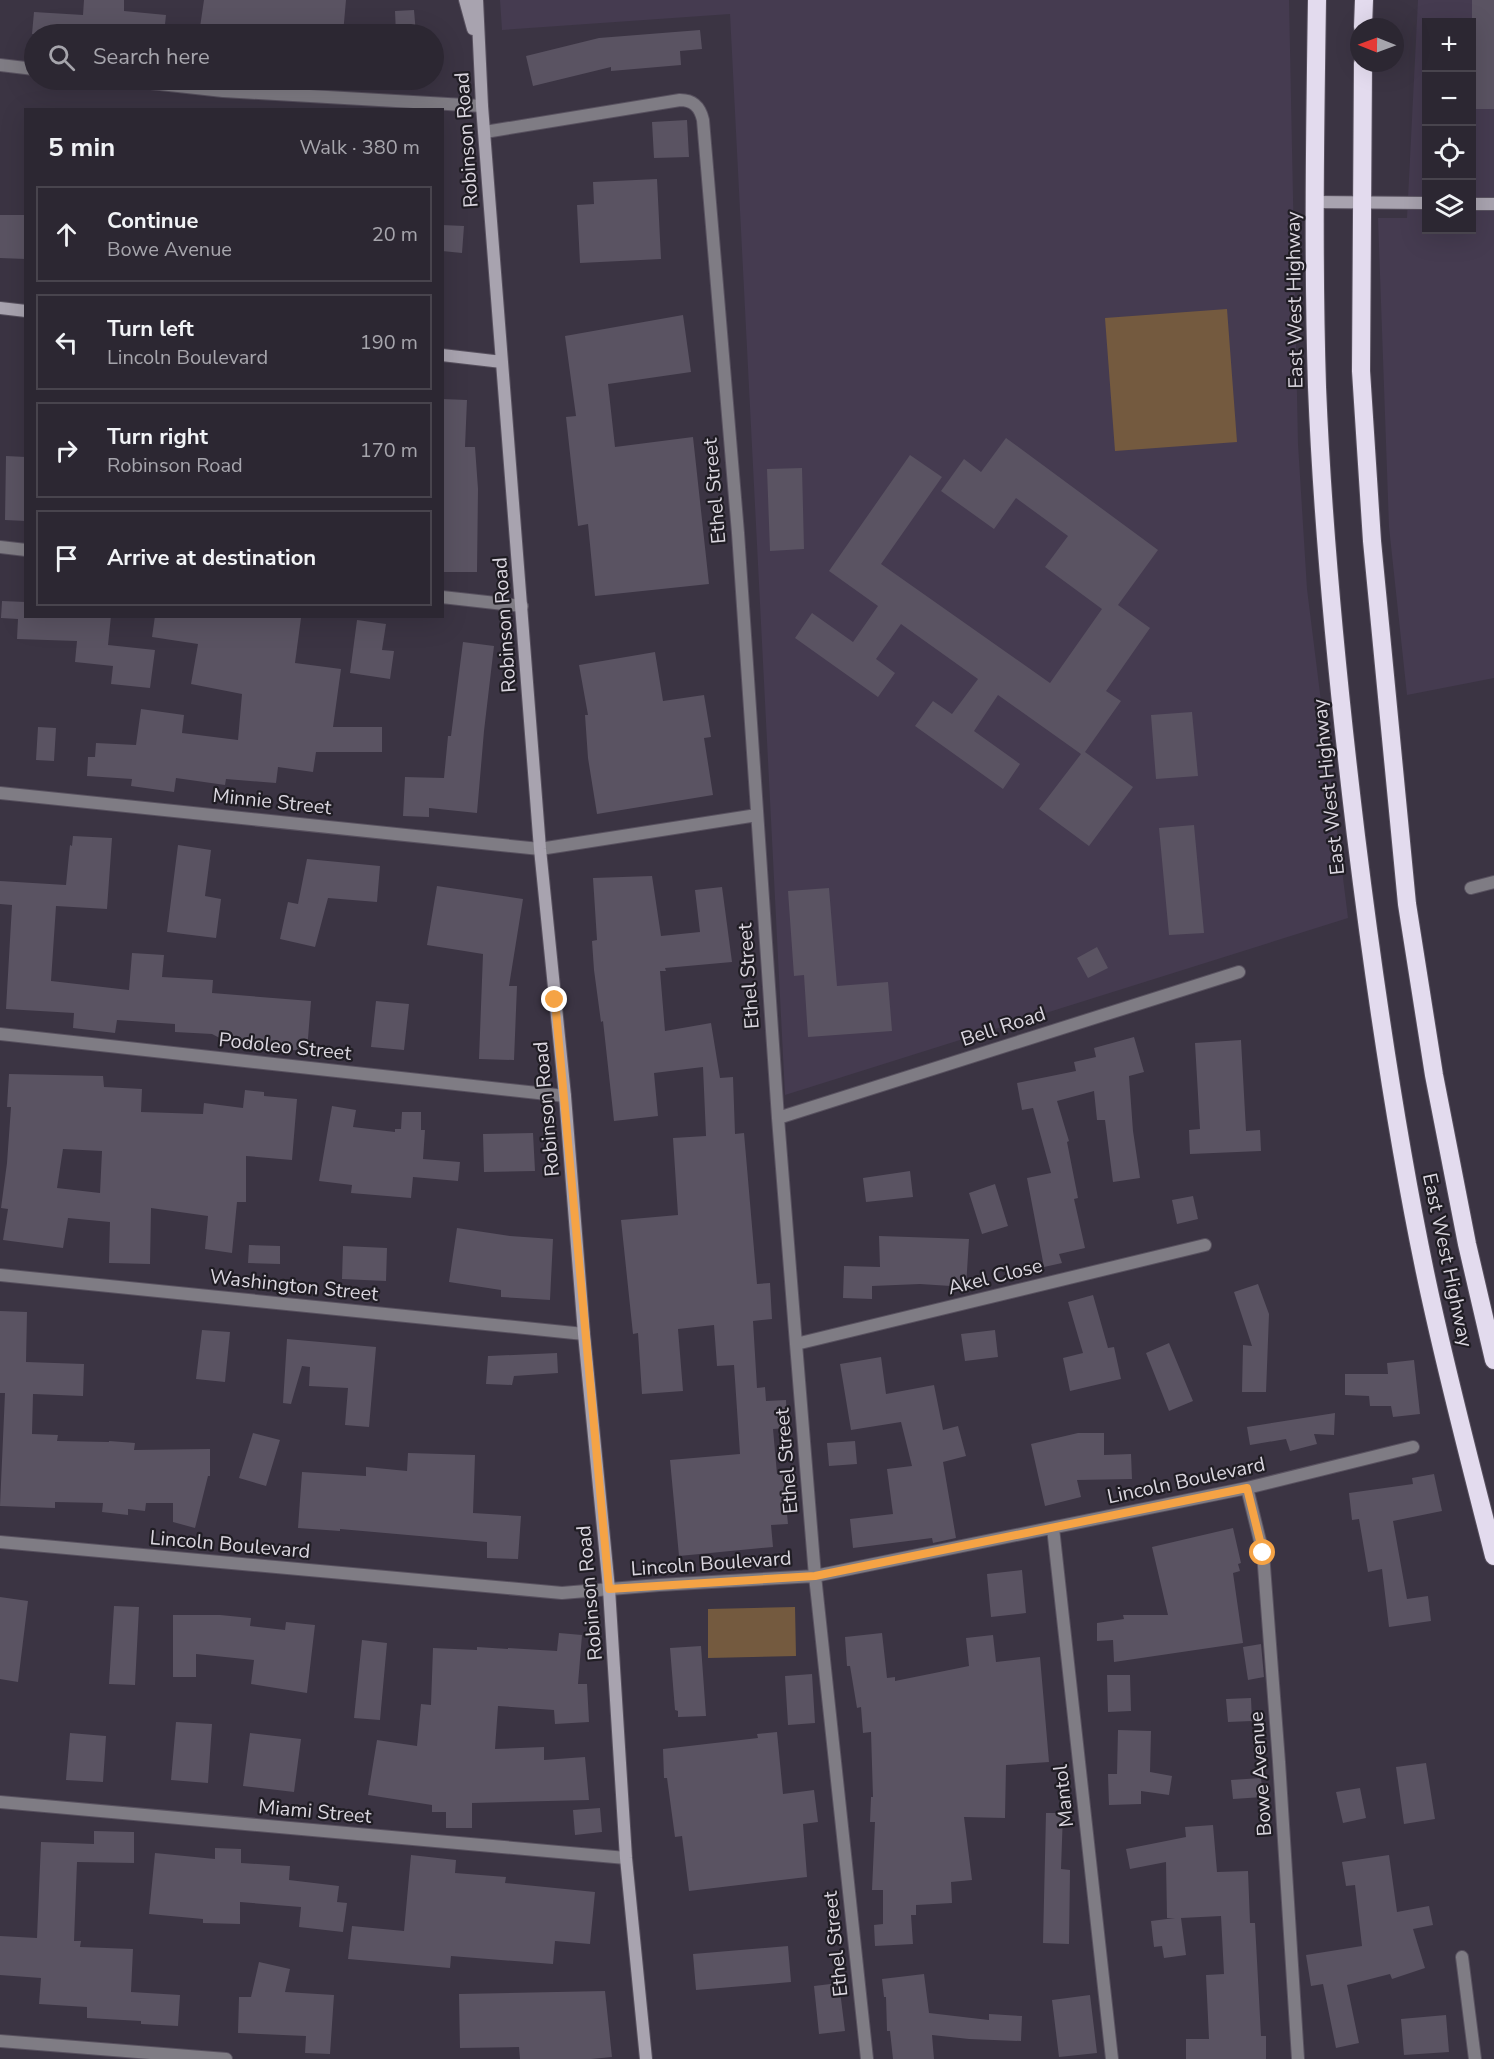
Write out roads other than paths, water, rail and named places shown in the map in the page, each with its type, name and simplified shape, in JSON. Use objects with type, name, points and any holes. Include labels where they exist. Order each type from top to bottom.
[{"type":"highway","name":"East West Highway","points":[[1317,0],[1315,202],[1317,388],[1344,738],[1365,912],[1393,1095],[1425,1271],[1494,1556]]},
{"type":"highway","points":[[1363,18],[1364,0]]},
{"type":"highway","name":"East West Highway","points":[[1363,72],[1361,371],[1371,529],[1407,904],[1434,1075],[1462,1222],[1494,1360]]},
{"type":"main road","name":"Robinson Road","points":[[465,0],[478,48]]},
{"type":"main road","name":"Robinson Road","points":[[477,0],[482,106],[540,849],[565,1096],[584,1334],[609,1589],[626,1858],[646,2059]]},
{"type":"main road","points":[[1315,202],[1422,203]]},
{"type":"main road","points":[[1476,204],[1494,204]]},
{"type":"main road","points":[[0,308],[24,311]]},
{"type":"main road","points":[[444,356],[502,362]]},
{"type":"street","points":[[0,65],[24,68]]},
{"type":"street","points":[[214,90],[482,106]]},
{"type":"street","name":"Ethel Street","points":[[485,132],[680,100],[688,100],[701,112],[738,533],[778,1118],[815,1576],[867,2059]]},
{"type":"street","points":[[0,547],[24,550]]},
{"type":"street","points":[[444,597],[522,606]]},
{"type":"street","name":"Minnie Street","points":[[0,793],[540,849],[757,815]]},
{"type":"street","points":[[1471,888],[1494,882]]},
{"type":"street","name":"Bell Road","points":[[778,1118],[1239,972]]},
{"type":"street","name":"Podoleo Street","points":[[0,1034],[565,1096]]},
{"type":"street","name":"Akel Close","points":[[796,1344],[1204,1245]]},
{"type":"street","name":"Washington Street","points":[[0,1275],[584,1334]]},
{"type":"street","name":"Lincoln Boulevard","points":[[0,1542],[562,1593],[815,1576],[1247,1488],[1413,1447]]},
{"type":"street","name":"Bowe Avenue","points":[[1247,1488],[1263,1553],[1298,2059]]},
{"type":"street","name":"Mantol","points":[[1053,1528],[1112,2059]]},
{"type":"street","name":"Miami Street","points":[[0,1802],[626,1858]]},
{"type":"street","points":[[1462,1957],[1475,2059]]},
{"type":"street","points":[[0,2041],[226,2059]]}]
